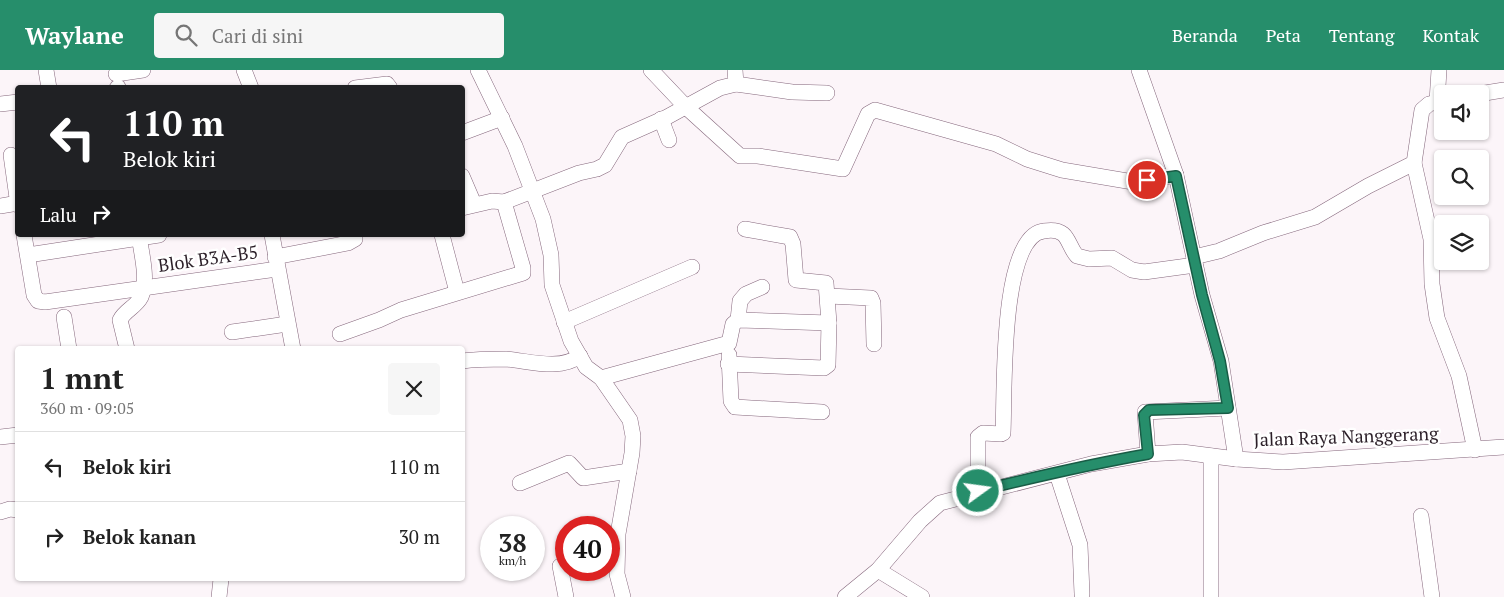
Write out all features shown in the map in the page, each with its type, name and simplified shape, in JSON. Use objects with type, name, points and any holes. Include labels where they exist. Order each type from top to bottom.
[{"type":"street","points":[[46,70],[48,85]]},
{"type":"street","points":[[117,81],[143,70]]},
{"type":"street","points":[[478,70],[502,118],[543,219],[551,255],[552,285],[564,322],[586,366],[602,378],[630,420],[633,436],[618,534],[617,574],[623,597]]},
{"type":"street","points":[[651,70],[686,107],[740,156],[758,156],[843,170],[868,114],[875,110],[996,144],[1027,159],[1062,170],[1133,182],[1176,176]]},
{"type":"street","points":[[1139,70],[1176,176],[1220,361],[1236,459]]},
{"type":"street","points":[[1439,70],[1439,85]]},
{"type":"street","points":[[465,191],[468,206],[492,201],[504,202],[605,165],[622,137],[686,107],[736,77],[792,92],[827,93]]},
{"type":"street","points":[[1489,92],[1504,90]]},
{"type":"street","points":[[0,104],[15,102]]},
{"type":"street","points":[[1434,103],[1429,104],[1422,110],[1414,163],[1431,239],[1432,284],[1437,318],[1458,376],[1475,450]]},
{"type":"street","points":[[465,133],[502,118]]},
{"type":"street","points":[[661,119],[669,140]]},
{"type":"street","points":[[9,155],[15,192]]},
{"type":"street","points":[[978,491],[978,437],[984,433],[1001,434],[1003,432],[1003,367],[1008,314],[1016,272],[1030,237],[1041,231],[1062,233],[1077,256],[1089,259],[1112,258],[1132,270],[1144,272],[1195,261],[1263,233],[1315,217],[1368,186],[1414,163]]},
{"type":"street","points":[[340,334],[401,310],[520,274],[524,271],[504,202]]},
{"type":"street","points":[[0,206],[15,204]]},
{"type":"street","points":[[728,364],[824,368],[828,364],[828,296],[827,286],[824,281],[796,280],[793,244],[790,237],[745,229]]},
{"type":"street","points":[[24,237],[28,255],[133,237]]},
{"type":"street","points":[[126,346],[120,320],[124,312],[140,298],[144,287],[139,237]]},
{"type":"street","points":[[272,237],[292,346]]},
{"type":"street","name":"Blok B3A-B5","points":[[28,255],[34,295],[38,301],[62,300],[276,263],[348,243],[355,239],[355,237]]},
{"type":"street","points":[[443,237],[457,292]]},
{"type":"street","points":[[564,322],[692,267]]},
{"type":"street","points":[[738,320],[740,301],[746,294],[762,287]]},
{"type":"street","points":[[828,296],[871,298],[873,303],[874,344]]},
{"type":"street","points":[[64,317],[69,346]]},
{"type":"street","points":[[822,412],[735,407],[731,401],[728,364],[729,344],[733,324],[738,320],[829,323]]},
{"type":"street","points":[[232,332],[287,324]]},
{"type":"street","points":[[602,378],[729,344]]},
{"type":"street","points":[[465,361],[494,359],[552,364],[570,363],[580,356]]},
{"type":"street","points":[[1148,454],[1145,412],[1228,408]]},
{"type":"street","points":[[0,437],[15,435]]},
{"type":"street","name":"Jalan Raya Nanggerang","points":[[845,597],[867,591],[878,570],[920,521],[940,503],[978,491],[1057,474],[1091,464],[1148,454],[1182,452],[1236,459],[1283,462],[1504,447]]},
{"type":"street","points":[[1211,456],[1211,597]]},
{"type":"street","points":[[520,483],[569,463],[584,478],[629,471]]},
{"type":"street","points":[[1057,474],[1080,545],[1082,594]]},
{"type":"street","points":[[0,512],[15,510]]},
{"type":"street","points":[[1421,516],[1432,597]]},
{"type":"street","points":[[878,570],[922,597]]},
{"type":"street","points":[[563,581],[566,597]]},
{"type":"route","points":[[978,491],[1057,474],[1091,464],[1148,454],[1144,415],[1149,410],[1228,408],[1220,361],[1202,295],[1176,176],[1147,180]]}]
